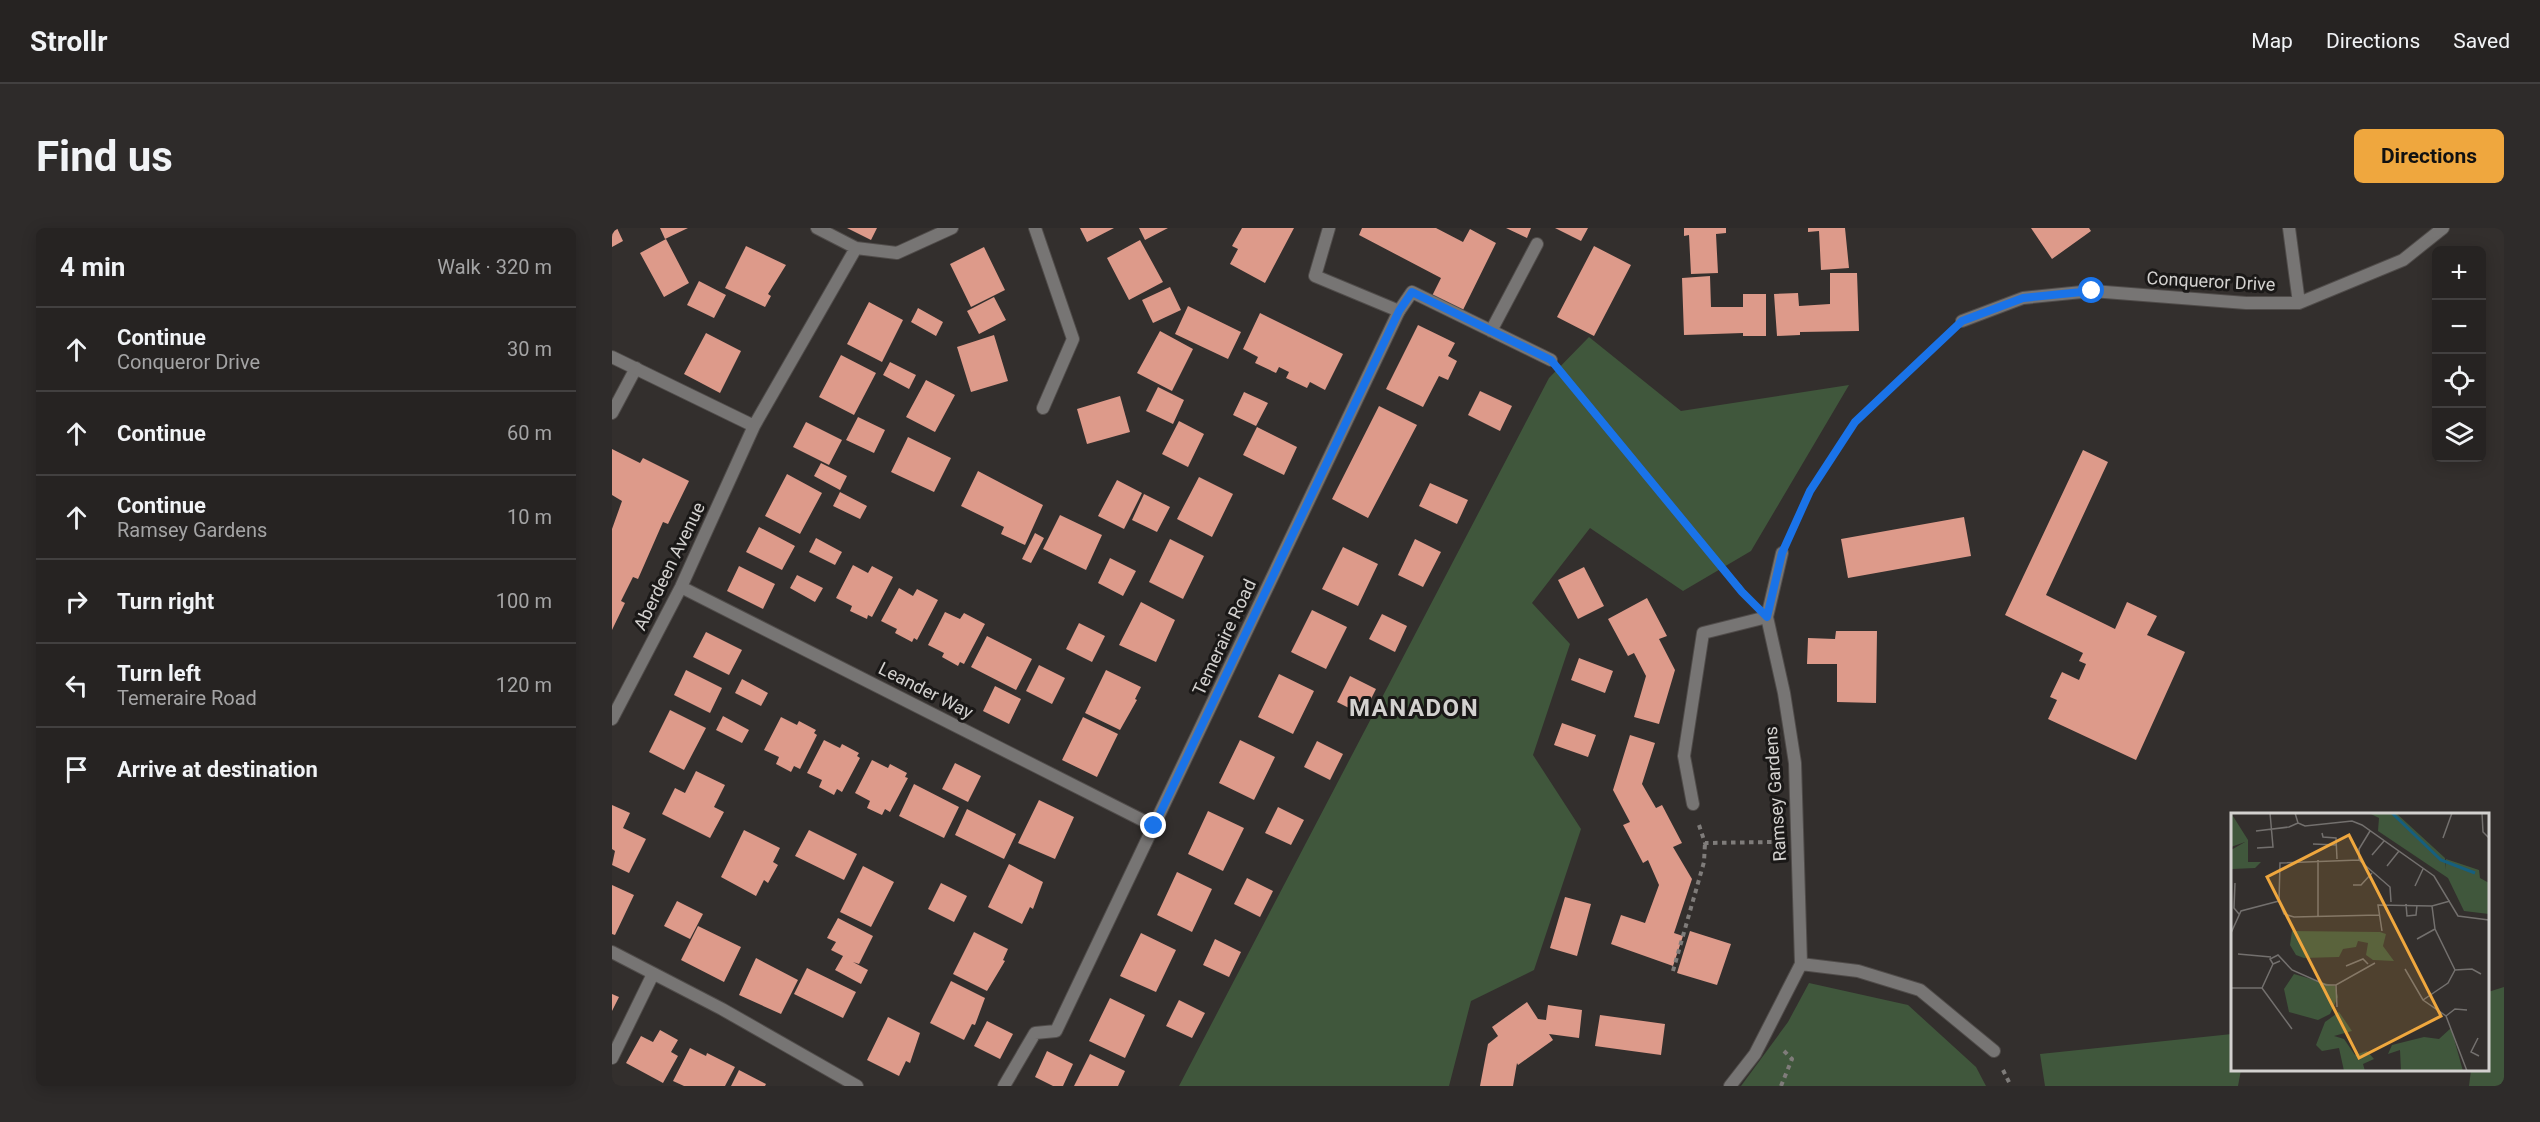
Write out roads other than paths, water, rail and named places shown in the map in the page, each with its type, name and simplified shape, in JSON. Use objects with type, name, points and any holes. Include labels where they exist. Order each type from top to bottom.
[{"type":"street","points":[[817,228],[856,248],[897,253],[952,228]]},
{"type":"street","points":[[1035,228],[1073,339],[1043,408]]},
{"type":"street","points":[[1329,228],[1315,276],[1399,311],[1412,292],[1551,360]]},
{"type":"street","points":[[2289,228],[2299,303]]},
{"type":"street","name":"Conqueror Drive","points":[[1962,321],[2023,298],[2092,291],[2246,303],[2299,303],[2403,261],[2443,228]]},
{"type":"street","points":[[1491,331],[1537,244]]},
{"type":"street","name":"Aberdeen Avenue","points":[[612,719],[681,587],[754,426],[856,248]]},
{"type":"street","name":"Temeraire Road","points":[[1004,1086],[1035,1033],[1056,1032],[1399,311]]},
{"type":"street","points":[[612,357],[754,426]]},
{"type":"street","points":[[612,413],[636,368]]},
{"type":"street","name":"Ramsey Gardens","points":[[1730,1086],[1755,1054],[1801,964],[1795,763],[1784,693],[1767,617],[1782,553]]},
{"type":"street","name":"Leander Way","points":[[681,587],[1154,826]]},
{"type":"street","points":[[1693,804],[1684,756],[1703,633],[1767,617]]},
{"type":"street","points":[[612,952],[857,1086]]},
{"type":"street","points":[[1801,964],[1858,970],[1920,990],[1994,1051]]},
{"type":"street","points":[[612,1058],[653,974]]},
{"type":"district","name":"MANADON","points":[[1414,708]]}]
